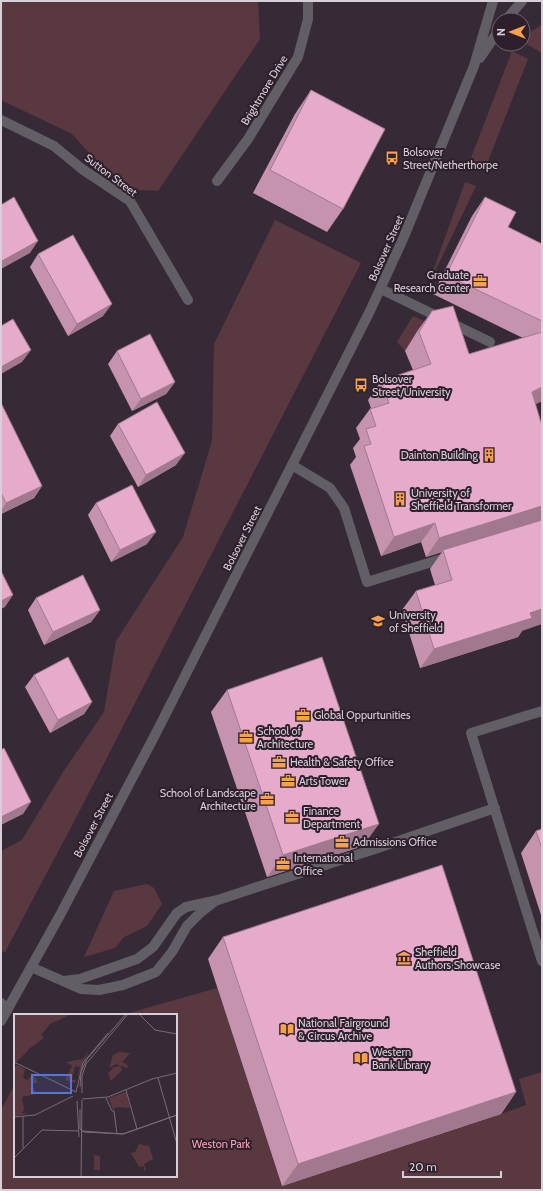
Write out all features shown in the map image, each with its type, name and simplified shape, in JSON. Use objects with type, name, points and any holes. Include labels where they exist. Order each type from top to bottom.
[{"type":"street","name":"Brightmore Drive","points":[[217,181],[248,139],[298,57],[308,18],[308,1]]},
{"type":"street","points":[[474,66],[493,1]]},
{"type":"street","points":[[513,12],[522,1]]},
{"type":"street","points":[[474,66],[491,42]]},
{"type":"street","name":"Bolsover Street","points":[[1,1021],[4,1006],[31,967],[155,735],[381,289],[474,66]]},
{"type":"street","name":"Sutton Street","points":[[1,120],[54,146],[82,168],[130,201],[188,300]]},
{"type":"street","points":[[381,289],[490,342]]},
{"type":"street","points":[[292,465],[330,488],[344,508],[367,582],[458,554]]},
{"type":"street","points":[[542,711],[471,733],[542,961]]},
{"type":"street","points":[[64,981],[80,979],[137,959],[153,947],[177,912],[186,907],[218,900],[495,808]]},
{"type":"street","points":[[31,967],[81,990],[99,990],[123,985],[156,972],[172,952],[187,926],[201,912],[218,900]]},
{"type":"green space","points":[[1,1],[258,1],[260,39],[158,191],[122,189],[72,134],[1,100]]},
{"type":"green space","points":[[542,25],[542,53],[531,47],[531,32]]},
{"type":"green space","points":[[512,52],[514,52],[528,59],[485,169],[469,163]]},
{"type":"green space","points":[[465,182],[476,186],[426,290]]},
{"type":"green space","points":[[275,220],[361,263],[80,810],[5,952],[1,951],[1,851],[22,840],[63,772],[104,712],[116,641],[183,537],[212,441],[214,344]]},
{"type":"green space","points":[[413,316],[435,326],[405,351],[397,342]]},
{"type":"green space","points":[[147,884],[154,888],[162,904],[147,926],[124,937],[115,948],[84,957],[114,891]]},
{"type":"green space","name":"Weston Park","points":[[217,988],[282,1186],[526,1105],[519,1079],[542,1072],[542,1190],[1,1190],[1,1110],[14,1086],[14,1177],[177,1177],[177,1014],[126,1014]]},
{"type":"building","points":[[311,90],[385,129],[343,209],[270,170]]},
{"type":"building","points":[[14,197],[38,241],[2,261],[1,205]]},
{"type":"building","points":[[485,197],[516,212],[508,227],[542,244],[542,321],[446,275]]},
{"type":"building","points":[[73,235],[112,304],[77,324],[38,254]]},
{"type":"building","points":[[453,306],[469,354],[542,332],[542,387],[532,392],[542,426],[542,506],[439,538],[435,523],[394,537],[364,446],[371,444],[366,429],[376,426],[370,409],[389,403],[381,381],[431,364],[419,332],[432,311]]},
{"type":"building","points":[[13,319],[31,350],[1,367],[1,326]]},
{"type":"building","points":[[150,334],[175,382],[141,399],[117,351]]},
{"type":"building","points":[[157,402],[185,453],[146,475],[118,424]]},
{"type":"building","points":[[1,403],[42,486],[6,503],[1,493]]},
{"type":"building","points":[[132,485],[156,532],[120,550],[96,503]]},
{"type":"building","points":[[542,520],[542,609],[530,613],[532,618],[434,649],[416,591],[452,580],[443,550]]},
{"type":"building","points":[[1,571],[13,595],[1,601]]},
{"type":"building","points":[[83,575],[100,610],[53,632],[36,598]]},
{"type":"building","points":[[68,657],[92,702],[58,720],[34,675]]},
{"type":"building","name":"Arts Tower","points":[[322,657],[379,824],[283,855],[227,690]]},
{"type":"building","points":[[4,748],[31,802],[1,817],[1,750]]},
{"type":"building","points":[[542,829],[542,849],[536,831]]},
{"type":"building","name":"Western Bank Library","points":[[442,865],[516,1092],[298,1164],[223,937]]},
{"type":"place","name":"Bolsover Street/Netherthorpe","points":[[392,158]]},
{"type":"place","name":"Graduate Research Center","points":[[480,281]]},
{"type":"place","name":"Bolsover Street/University","points":[[361,385]]},
{"type":"place","name":"Dainton Building","points":[[489,455]]},
{"type":"place","name":"University of Sheffield Transformer","points":[[400,499]]},
{"type":"place","name":"University of Sheffield","points":[[378,621]]},
{"type":"place","name":"Global Oppurtunities","points":[[303,715]]},
{"type":"place","name":"School of Architecture","points":[[246,737]]},
{"type":"place","name":"Health & Safety Office","points":[[279,762]]},
{"type":"place","name":"Arts Tower","points":[[288,781]]},
{"type":"place","name":"School of Landscape Architecture","points":[[267,799]]},
{"type":"place","name":"Finance Department","points":[[292,817]]},
{"type":"place","name":"Admissions Office","points":[[342,842]]},
{"type":"place","name":"International Office","points":[[283,864]]},
{"type":"place","name":"Sheffield Authors Showcase","points":[[404,958]]},
{"type":"place","name":"National Fairground & Circus Archive","points":[[287,1029]]},
{"type":"place","name":"Western Bank Library","points":[[361,1058]]}]
